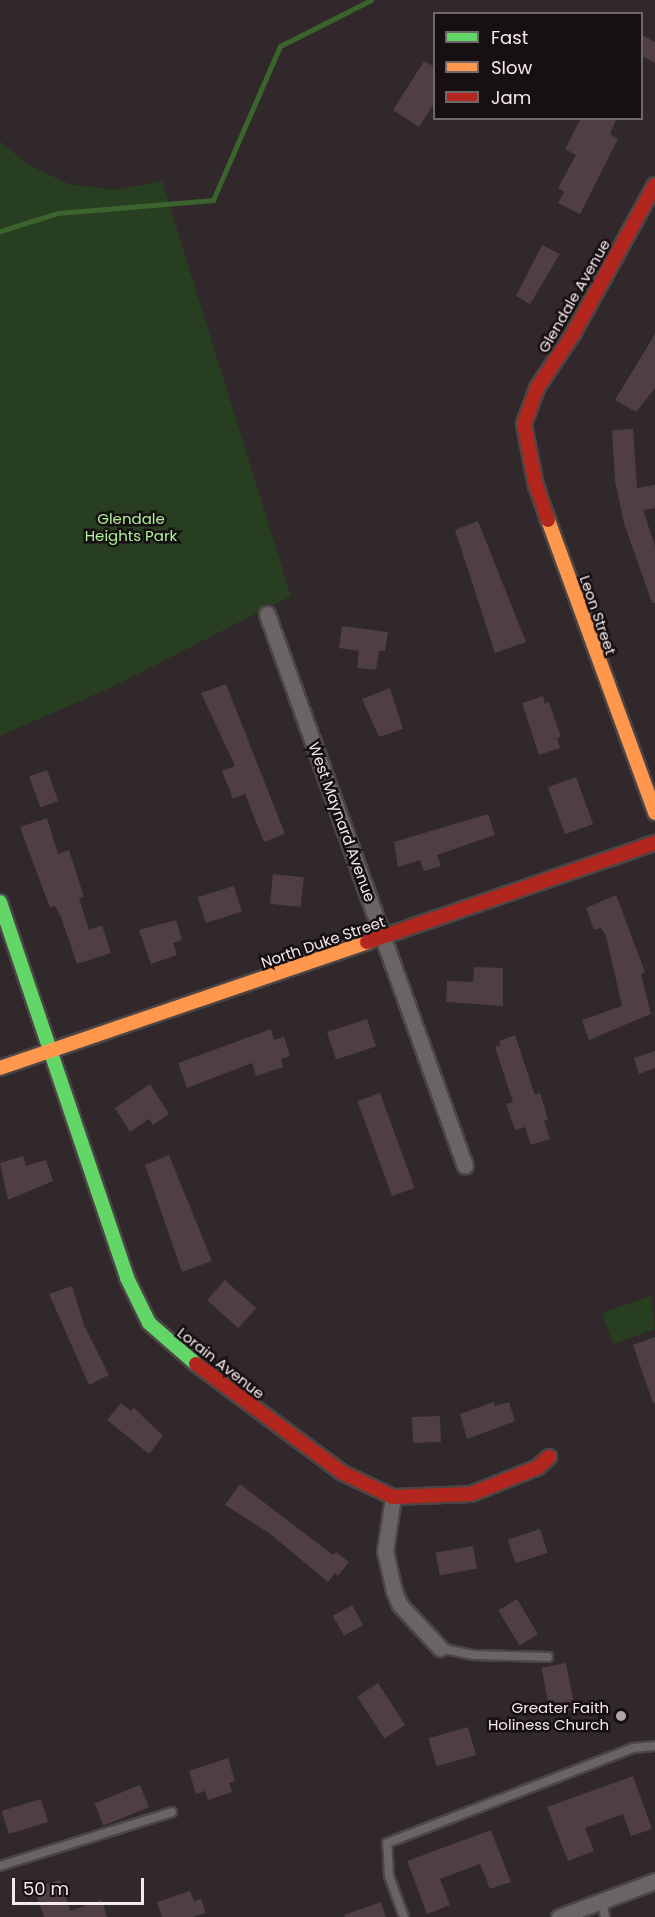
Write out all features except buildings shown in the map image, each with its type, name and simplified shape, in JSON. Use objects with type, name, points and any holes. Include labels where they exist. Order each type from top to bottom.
[{"type":"main road","name":"Glendale Avenue","points":[[524,424],[537,388],[573,334],[655,185]]},
{"type":"main road","name":"Leon Street","points":[[524,424],[536,486],[600,671],[655,813]]},
{"type":"main road","name":"North Duke Street","points":[[0,1068],[384,939],[655,843]]},
{"type":"main road","name":"Lorain Avenue","points":[[0,903],[53,1050],[127,1278],[149,1323],[177,1353],[343,1473],[393,1497],[471,1494],[493,1488],[538,1467],[549,1457]]},
{"type":"street","name":"West Maynard Avenue","points":[[267,614],[465,1166]]},
{"type":"street","points":[[393,1497],[385,1551],[394,1591],[400,1605],[440,1648]]},
{"type":"street","points":[[559,1917],[655,1881]]},
{"type":"lane","points":[[440,1648],[474,1655],[548,1657]]},
{"type":"lane","points":[[404,1917],[389,1876],[387,1843],[633,1748],[655,1746]]},
{"type":"lane","points":[[0,1866],[172,1812]]},
{"type":"lane","points":[[602,1901],[605,1917]]},
{"type":"green space","name":"Glendale Heights Park","points":[[0,141],[27,164],[69,184],[115,190],[162,181],[291,596],[112,687],[0,736]]},
{"type":"green space","points":[[651,1296],[655,1329],[613,1344],[602,1313]]},
{"type":"waterway","points":[[0,231],[58,213],[213,200],[280,46],[371,0]]},
{"type":"traffic: fast","points":[[0,902],[127,1278],[149,1323],[196,1364]]},
{"type":"traffic: slow","points":[[548,520],[655,813]]},
{"type":"traffic: slow","points":[[0,1068],[367,942]]},
{"type":"traffic: jam","points":[[548,520],[536,486],[524,424],[537,388],[573,334],[655,185]]},
{"type":"traffic: jam","points":[[367,942],[655,843]]},
{"type":"traffic: jam","points":[[196,1364],[343,1473],[393,1497],[471,1494],[538,1467],[549,1457]]},
{"type":"place","name":"Greater Faith Holiness Church","points":[[621,1716]]}]
